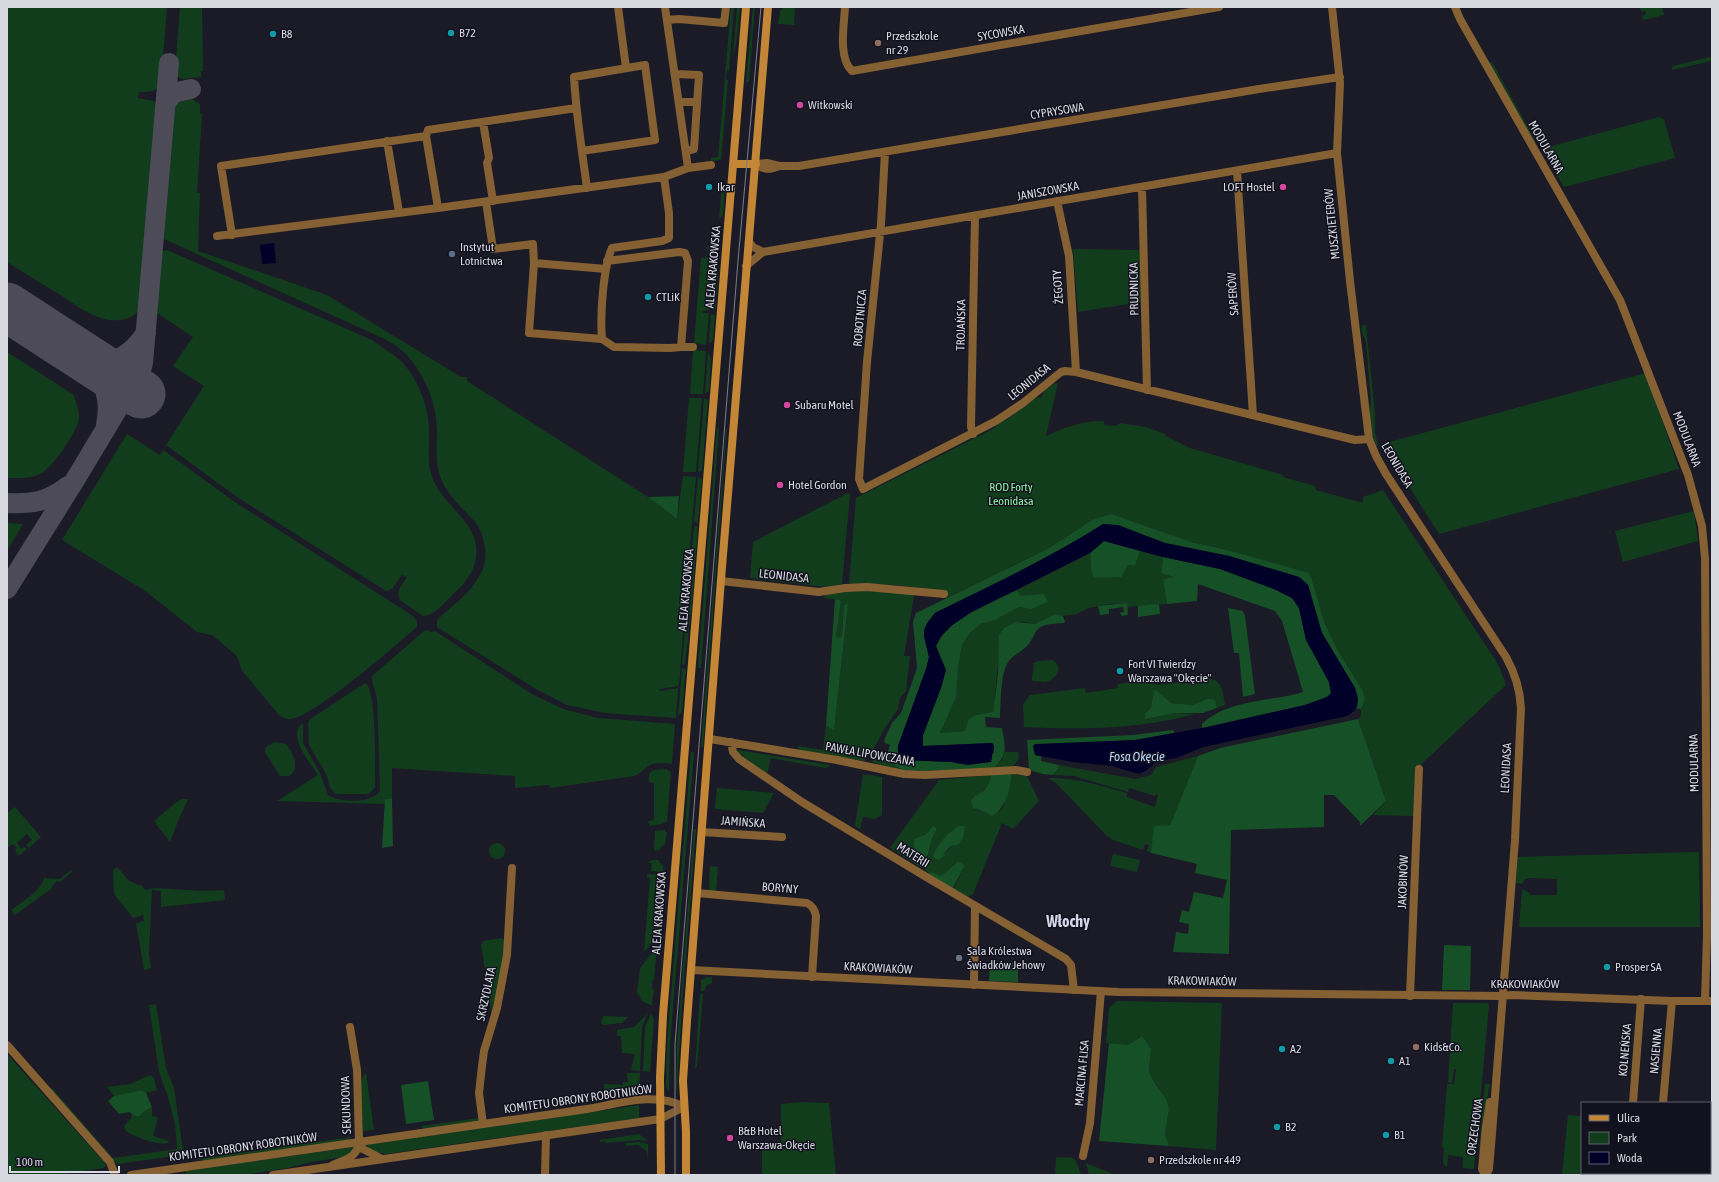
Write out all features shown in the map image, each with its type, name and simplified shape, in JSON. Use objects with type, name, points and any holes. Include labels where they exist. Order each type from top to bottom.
[{"type":"main road","name":"ALEJA KRAKOWSKA","points":[[661,1175],[660,1099],[663,1015],[676,838],[681,779],[686,748],[746,7]]},
{"type":"main road","points":[[686,1175],[684,1075],[691,970],[746,266],[770,8]]},
{"type":"main road","points":[[733,164],[756,164]]},
{"type":"street","points":[[618,7],[626,68]]},
{"type":"street","points":[[665,7],[688,168]]},
{"type":"street","points":[[667,20],[679,19],[724,23],[726,7]]},
{"type":"street","name":"SYCOWSKA","points":[[845,7],[844,57],[847,66],[852,71],[1219,7]]},
{"type":"street","name":"MUSZKIETERÓW","points":[[1332,7],[1340,76],[1337,153],[1369,439]]},
{"type":"street","name":"MODULARNA","points":[[1455,7],[1499,88],[1620,300],[1686,469],[1698,509],[1703,532],[1705,558],[1708,1001]]},
{"type":"street","points":[[582,151],[655,140],[644,65],[574,77],[576,108],[587,188]]},
{"type":"street","points":[[675,74],[699,75],[694,149],[686,151]]},
{"type":"street","name":"CYPRYSOWA","points":[[756,164],[767,163],[779,166],[799,166],[1340,76]]},
{"type":"street","points":[[679,102],[697,102]]},
{"type":"street","points":[[438,208],[426,136],[428,130],[576,108]]},
{"type":"street","points":[[483,122],[489,158],[487,163],[493,249],[533,244],[534,264],[529,333],[602,339],[614,347],[693,347]]},
{"type":"street","points":[[232,235],[221,166],[426,136]]},
{"type":"street","points":[[387,142],[399,212]]},
{"type":"street","name":"ROBOTNICZA","points":[[861,486],[859,479],[867,370],[880,232],[885,152]]},
{"type":"street","name":"JANISZOWSKA","points":[[746,266],[763,252],[1337,153]]},
{"type":"street","points":[[217,236],[587,188],[664,176],[688,168],[712,165]]},
{"type":"street","name":"SAPERÓW","points":[[1237,171],[1253,415]]},
{"type":"street","points":[[602,339],[606,265],[612,248],[662,241],[669,238],[669,213],[664,176]]},
{"type":"street","name":"PRUDNICKA","points":[[1142,187],[1147,390]]},
{"type":"street","name":"ŻEGOTY","points":[[1057,201],[1069,256],[1076,372]]},
{"type":"street","name":"TROJAŃSKA","points":[[972,434],[975,216]]},
{"type":"street","points":[[748,242],[753,247],[763,252]]},
{"type":"street","points":[[534,264],[606,265],[679,252],[685,254],[688,261],[681,347]]},
{"type":"street","name":"LEONIDASA","points":[[861,486],[863,489],[972,434],[1012,411],[1061,372],[1065,371],[1076,372],[1358,441],[1369,439],[1386,474],[1506,657],[1519,688],[1521,708],[1515,827],[1502,996]]},
{"type":"street","name":"LEONIDASA","points":[[721,582],[819,592],[845,588],[886,588],[944,594]]},
{"type":"street","name":"PAWŁA LIPOWCZANA","points":[[710,739],[864,765],[904,774],[925,775],[1016,770],[1028,772]]},
{"type":"street","name":"MATERII","points":[[730,742],[732,752],[739,759],[802,802],[1069,962],[1073,973],[1074,990]]},
{"type":"street","name":"JAKOBINÓW","points":[[1410,996],[1419,769]]},
{"type":"street","name":"JAMIŃSKA","points":[[702,832],[782,837]]},
{"type":"street","name":"SKRZYDLATA","points":[[483,1124],[479,1093],[482,1066],[484,1051],[497,1008],[507,955],[512,868]]},
{"type":"street","name":"BORYNY","points":[[697,893],[807,903],[811,905],[816,916],[812,977]]},
{"type":"street","points":[[974,985],[975,906]]},
{"type":"street","name":"KRAKOWIAKÓW","points":[[691,970],[1101,992],[1410,996],[1512,995],[1642,999],[1672,1002],[1708,1001]]},
{"type":"street","name":"MARCINA FLISA","points":[[1083,1156],[1090,1123],[1101,992]]},
{"type":"street","name":"ORZECHOWA","points":[[1485,1175],[1482,1169],[1486,1127],[1495,1082],[1502,996]]},
{"type":"street","name":"KOLNEŃSKA","points":[[1633,1102],[1642,999]]},
{"type":"street","name":"NASIENNA","points":[[1663,1102],[1672,1002]]},
{"type":"street","name":"SEKUNDOWA","points":[[331,1166],[355,1154],[358,1149],[359,1142],[357,1070],[350,1028]]},
{"type":"street","points":[[7,1045],[110,1162],[115,1175]]},
{"type":"street","name":"KOMITETU OBRONY ROBOTNIKÓW","points":[[131,1175],[646,1099],[674,1101],[684,1107]]},
{"type":"street","points":[[273,1175],[660,1119],[684,1107]]},
{"type":"street","points":[[545,1175],[546,1135]]},
{"type":"street","points":[[359,1142],[363,1149],[382,1159]]},
{"type":"green space","points":[[7,7],[167,7],[161,83],[157,89],[149,92],[139,92],[138,98],[154,101],[159,108],[142,305],[140,310],[132,317],[121,320],[110,320],[93,315],[7,262]]},
{"type":"green space","points":[[180,7],[202,7],[203,71],[201,71],[201,77],[182,79],[176,75],[175,72]]},
{"type":"green space","points":[[731,7],[734,7],[729,71],[727,71],[726,79],[728,80],[721,160],[711,161],[711,158],[718,157]]},
{"type":"green space","points":[[737,7],[740,7],[736,45],[733,58]]},
{"type":"green space","points":[[753,7],[755,7],[749,82],[746,82]]},
{"type":"green space","points":[[784,7],[795,7],[794,25],[778,24],[780,11]]},
{"type":"green space","points":[[1662,7],[1664,15],[1643,20],[1642,16],[1646,14],[1645,11],[1641,12],[1640,8]]},
{"type":"green space","points":[[1710,57],[1711,61],[1672,70],[1673,66]]},
{"type":"green space","points":[[1492,62],[1536,142],[1534,143],[1488,63]]},
{"type":"green space","points":[[192,99],[200,104],[200,114],[202,114],[197,193],[200,193],[198,251],[327,295],[461,377],[467,377],[467,381],[648,497],[677,519],[683,476],[696,477],[684,616],[677,617],[677,620],[684,619],[679,686],[659,689],[660,691],[678,688],[676,718],[605,713],[567,705],[536,689],[437,627],[437,621],[439,618],[471,589],[483,567],[485,554],[483,540],[477,524],[451,496],[440,476],[437,459],[436,418],[434,406],[426,383],[413,362],[405,353],[390,342],[164,239],[161,232],[172,112],[179,102]]},
{"type":"green space","points":[[1659,117],[1664,119],[1675,158],[1564,187],[1542,149],[1545,148]]},
{"type":"green space","points":[[722,184],[725,185],[723,215],[719,219]]},
{"type":"green space","points":[[707,246],[715,246],[710,310],[702,311],[703,313],[709,313],[706,345],[694,343],[701,258],[709,257]]},
{"type":"green space","points":[[1073,249],[1140,250],[1141,302],[1078,312]]},
{"type":"green space","points":[[167,250],[372,340],[397,357],[412,374],[424,400],[428,419],[431,474],[442,495],[466,523],[472,533],[475,543],[476,553],[472,571],[467,580],[443,605],[431,614],[423,616],[399,598],[398,595],[401,586],[407,577],[402,575],[392,589],[386,591],[237,497],[166,445],[204,386],[173,366],[193,337],[154,311],[159,254],[162,251]]},
{"type":"green space","points":[[715,271],[718,271],[716,308],[712,309]]},
{"type":"green space","points":[[711,314],[715,315],[713,340],[709,344]]},
{"type":"green space","points":[[1363,325],[1366,325],[1375,414],[1375,432],[1378,446],[1376,446],[1371,424],[1371,402],[1366,342],[1361,329]]},
{"type":"green space","points":[[693,350],[706,351],[703,394],[690,394]]},
{"type":"green space","points":[[7,352],[74,395],[78,409],[78,423],[62,451],[45,471],[32,477],[7,478]]},
{"type":"green space","points":[[708,352],[711,358],[709,391],[705,394]]},
{"type":"green space","points":[[1646,373],[1679,469],[1439,534],[1382,444]]},
{"type":"green space","name":"ROD Forty Leonidasa","points":[[1058,383],[1046,436],[1074,425],[1096,421],[1104,421],[1104,425],[1116,426],[1120,423],[1146,427],[1165,434],[1166,436],[1190,448],[1283,475],[1283,477],[1315,486],[1316,490],[1363,503],[1363,497],[1383,490],[1496,661],[1506,685],[1415,770],[1413,816],[1373,815],[1386,801],[1358,719],[1361,716],[1361,709],[1365,700],[1363,691],[1337,649],[1325,624],[1312,580],[1228,550],[1092,520],[1049,548],[946,598],[942,591],[896,585],[851,584],[849,582],[856,498],[991,430],[1037,397],[1041,398],[1047,388]]},
{"type":"green space","points":[[689,398],[702,398],[696,472],[683,472]]},
{"type":"green space","points":[[704,398],[708,400],[702,471],[698,472]]},
{"type":"green space","points":[[717,427],[719,428],[701,668],[698,668]]},
{"type":"green space","points":[[726,428],[703,747],[701,747]]},
{"type":"green space","points":[[127,434],[160,455],[163,450],[235,502],[413,616],[417,621],[417,627],[374,664],[334,695],[300,716],[289,719],[280,716],[242,671],[237,656],[212,635],[197,632],[144,590],[62,540]]},
{"type":"green space","points":[[698,477],[702,479],[698,523],[694,522]]},
{"type":"green space","points":[[848,493],[850,494],[842,584],[826,587],[750,578],[753,542]]},
{"type":"green space","points":[[679,496],[677,519],[648,497]]},
{"type":"green space","points":[[1694,511],[1698,541],[1623,562],[1615,531]]},
{"type":"green space","points":[[1111,514],[1191,542],[1228,550],[1308,573],[1312,580],[1325,624],[1337,649],[1363,691],[1365,700],[1361,709],[1356,708],[1358,699],[1355,688],[1322,633],[1308,585],[1299,577],[1229,556],[1165,543],[1118,526],[1103,524],[1087,535],[1014,574],[935,613],[924,636],[929,657],[926,669],[898,746],[898,754],[887,755],[890,745],[885,743],[884,740],[892,723],[901,713],[917,668],[913,622],[916,613],[1049,548],[1092,520]]},
{"type":"green space","points":[[7,523],[23,524],[7,551]]},
{"type":"green space","points":[[694,526],[698,526],[691,615],[686,616]]},
{"type":"green space","points":[[1104,541],[1140,551],[1135,566],[1128,565],[1121,577],[1094,578],[1091,569],[1090,553]]},
{"type":"green space","points":[[1140,551],[1163,557],[1161,573],[1175,577],[1163,579],[1167,604],[1127,607],[1127,603],[1110,604],[1089,608],[1077,614],[1063,616],[1055,614],[1035,624],[1020,621],[999,656],[993,712],[976,715],[965,731],[940,733],[958,668],[962,645],[970,633],[981,624],[995,620],[1019,607],[1031,609],[1028,596],[1021,596],[1017,590],[1090,553],[1091,569],[1128,565],[1135,566]]},
{"type":"green space","points":[[1163,557],[1220,569],[1274,589],[1292,598],[1299,608],[1306,640],[1329,682],[1331,693],[1327,697],[1305,705],[1202,728],[1202,724],[1212,716],[1224,710],[1250,702],[1303,692],[1282,621],[1275,611],[1198,584],[1197,601],[1167,604],[1163,579],[1174,577],[1161,573]]},
{"type":"green space","points":[[847,590],[881,591],[914,595],[904,656],[910,656],[906,691],[900,698],[898,709],[885,728],[873,750],[868,750],[864,761],[800,750],[798,748],[798,746],[823,750],[826,725],[834,731],[848,604],[844,605],[842,636],[838,638],[836,636],[841,602],[840,600],[824,598],[825,594]]},
{"type":"green space","points":[[1017,590],[1021,596],[1044,594],[1048,602],[1031,609],[1019,607],[995,620],[981,624],[970,633],[962,645],[958,668],[956,697],[940,733],[965,731],[969,719],[976,715],[993,712],[998,674],[999,635],[1004,628],[1017,622],[1035,624],[1055,614],[1063,616],[1064,623],[1050,624],[1037,630],[1028,645],[1011,659],[1006,666],[1002,680],[1000,718],[985,717],[986,727],[1002,728],[1005,750],[1002,759],[993,768],[926,771],[903,770],[895,766],[894,763],[900,758],[904,760],[952,762],[959,764],[994,753],[994,746],[992,743],[923,746],[923,735],[941,688],[945,670],[936,646],[951,627],[971,612]]},
{"type":"green space","points":[[835,599],[840,600],[841,602],[836,636],[838,638],[842,636],[844,605],[848,604],[834,731],[826,725]]},
{"type":"green space","points":[[1127,603],[1127,615],[1122,616],[1120,613],[1124,612],[1123,607],[1109,609],[1109,614],[1100,615],[1098,606]]},
{"type":"green space","points":[[1159,604],[1160,614],[1138,617],[1138,606]]},
{"type":"green space","points":[[1228,608],[1243,611],[1245,616],[1255,694],[1243,697],[1239,653],[1234,653]]},
{"type":"green space","points":[[686,620],[690,620],[685,665],[682,664]]},
{"type":"green space","points":[[427,630],[431,632],[435,631],[532,694],[563,709],[598,718],[675,724],[672,764],[652,764],[634,776],[550,788],[549,785],[515,788],[515,776],[392,768],[392,798],[385,799],[385,804],[277,801],[318,775],[305,756],[298,741],[298,728],[303,723],[303,743],[320,773],[328,795],[340,800],[356,801],[371,798],[376,795],[380,790],[377,699],[372,676]]},
{"type":"green space","points":[[1052,660],[1058,665],[1059,668],[1055,676],[1047,682],[1033,681],[1034,663],[1038,661]]},
{"type":"green space","points":[[682,668],[686,669],[682,711],[678,717]]},
{"type":"green space","points":[[1200,677],[1213,679],[1220,684],[1225,705],[1217,708],[1216,702],[1213,699],[1207,699],[1192,705],[1171,703],[1154,690],[1151,707],[1148,710],[1150,718],[1176,713],[1195,714],[1154,723],[1110,727],[1024,727],[1023,704],[1030,695],[1085,688],[1086,693],[1118,688],[1118,684],[1156,679],[1156,685],[1200,680]]},
{"type":"green space","points":[[365,683],[369,688],[372,699],[375,748],[375,787],[369,794],[336,794],[330,788],[326,774],[309,745],[309,720]]},
{"type":"green space","points":[[1154,690],[1171,703],[1192,705],[1207,699],[1213,699],[1216,702],[1217,708],[1203,713],[1176,713],[1145,719],[1145,714],[1151,707]]},
{"type":"green space","points":[[1358,719],[1386,801],[1360,826],[1360,822],[1334,795],[1324,795],[1324,827],[1231,830],[1229,954],[1173,952],[1176,932],[1188,934],[1189,924],[1179,922],[1182,910],[1189,912],[1194,892],[1223,898],[1227,880],[1195,873],[1197,864],[1151,853],[1154,826],[1170,825],[1198,756],[1220,748]]},
{"type":"green space","points":[[1173,730],[1174,733],[1135,740],[1087,743],[1035,755],[1041,756],[1041,761],[1059,765],[1058,769],[1052,775],[1029,770],[1027,740],[1133,735]]},
{"type":"green space","points":[[275,742],[286,744],[295,760],[295,769],[289,776],[280,776],[265,752],[266,747]]},
{"type":"green space","points":[[738,750],[830,765],[829,767],[825,768],[771,758],[767,775],[738,753]]},
{"type":"green space","points":[[691,752],[694,752],[670,1044],[669,1092],[666,1086],[667,1044]]},
{"type":"green space","points":[[1005,752],[1018,752],[1019,754],[1016,763],[1013,766],[993,768],[1002,760]]},
{"type":"green space","points":[[879,753],[888,753],[887,755],[898,754],[900,758],[894,763],[895,766],[902,770],[874,763],[872,758]]},
{"type":"green space","points":[[1198,756],[1170,825],[1151,853],[1147,851],[1149,845],[1145,844],[1143,850],[1113,840],[1106,835],[1056,783],[1048,778],[1069,779],[1127,793],[1127,797],[1155,807],[1158,795],[1156,794],[1155,796],[1129,788],[1128,792],[1074,776],[1052,775],[1058,769],[1059,765],[1135,779],[1151,775],[1156,767]]},
{"type":"green space","points":[[666,769],[671,772],[667,821],[662,824],[650,826],[648,821],[654,820],[654,783],[649,782],[649,774],[653,770]]},
{"type":"green space","points":[[863,774],[882,777],[882,815],[875,819],[863,817],[860,829],[855,826]]},
{"type":"green space","points":[[1011,774],[1027,776],[1039,801],[1013,829],[1002,823],[973,894],[968,897],[954,889],[965,865],[958,861],[940,877],[932,872],[929,873],[921,867],[928,855],[933,836],[936,831],[928,832],[925,836],[917,837],[914,847],[917,851],[917,856],[911,861],[890,848],[939,780],[991,775],[989,785],[978,795],[975,810],[992,816],[1001,810],[1011,781]],"holes":[[[959,826],[962,836],[944,854],[946,855],[934,853],[952,830]]]},
{"type":"green space","points":[[1011,774],[1011,779],[1009,792],[1000,809],[992,816],[973,808],[971,800],[986,788],[991,775]]},
{"type":"green space","points":[[717,788],[774,793],[763,813],[715,809]]},
{"type":"green space","points":[[392,798],[393,846],[382,848],[385,799]]},
{"type":"green space","points":[[188,799],[170,842],[156,824],[155,820],[178,801]]},
{"type":"green space","points":[[15,807],[41,837],[29,848],[26,845],[32,840],[27,834],[17,843],[21,849],[24,847],[27,849],[19,856],[15,850],[17,848],[13,844],[7,848],[7,813]]},
{"type":"green space","points":[[933,826],[936,828],[936,831],[933,836],[928,855],[921,867],[911,861],[917,856],[914,840],[927,833]]},
{"type":"green space","points":[[959,826],[965,826],[963,837],[959,844],[951,846],[944,853],[946,855],[938,860],[933,857],[943,839]]},
{"type":"green space","points":[[694,829],[696,829],[676,1091],[677,1044]]},
{"type":"green space","points":[[665,830],[665,832],[667,832],[665,844],[660,848],[660,850],[654,851],[655,831]]},
{"type":"green space","points":[[497,843],[504,848],[505,851],[500,858],[497,859],[490,854],[489,851],[494,844]]},
{"type":"green space","points":[[1699,852],[1700,927],[1519,927],[1522,889],[1530,895],[1557,895],[1557,879],[1530,878],[1525,879],[1522,884],[1516,883],[1518,857]]},
{"type":"green space","points":[[1113,854],[1140,860],[1137,872],[1110,866]]},
{"type":"green space","points":[[652,860],[659,860],[663,866],[663,872],[651,871],[652,863],[647,863]]},
{"type":"green space","points":[[958,861],[965,865],[952,890],[929,875],[929,873],[932,872],[940,876]]},
{"type":"green space","points":[[710,866],[718,867],[716,892],[709,891]]},
{"type":"green space","points":[[115,868],[118,868],[129,881],[142,886],[145,890],[155,888],[204,891],[224,890],[225,900],[161,907],[161,891],[152,890],[149,955],[151,968],[144,970],[136,923],[144,921],[143,915],[133,918],[114,894],[113,871]]},
{"type":"green space","points":[[71,870],[73,871],[60,882],[57,881],[51,889],[15,915],[11,910],[35,892],[44,878],[60,879]]},
{"type":"green space","points":[[647,874],[663,875],[658,936],[644,952],[650,878],[647,877]]},
{"type":"green space","points":[[502,938],[505,941],[492,1017],[481,944],[483,944],[482,941]]},
{"type":"green space","points":[[1444,945],[1471,946],[1470,990],[1442,990]]},
{"type":"green space","points":[[657,947],[654,980],[652,981],[652,989],[654,989],[652,1006],[642,1001],[637,992],[640,968]]},
{"type":"green space","points":[[990,962],[1018,963],[1018,982],[989,981]]},
{"type":"green space","points":[[707,977],[712,977],[712,983],[707,985],[704,991],[701,991],[701,980]]},
{"type":"green space","points":[[700,994],[703,994],[697,1067],[695,1068]]},
{"type":"green space","points":[[1117,1001],[1222,1003],[1216,1150],[1169,1146],[1165,1134],[1169,1109],[1149,1071],[1151,1049],[1142,1036],[1128,1045],[1106,1043],[1109,1008]]},
{"type":"green space","points":[[1453,1003],[1487,1003],[1489,1005],[1474,1169],[1463,1168],[1463,1157],[1448,1155],[1447,1167],[1443,1164],[1444,1148],[1442,1147],[1447,1084],[1454,1084],[1456,1069],[1454,1069],[1452,1083],[1448,1082]]},
{"type":"green space","points":[[156,1004],[166,1068],[174,1088],[184,1157],[182,1155],[117,1164],[51,1089],[52,1088],[113,1158],[177,1149],[175,1124],[168,1097],[159,1072],[149,1005]]},
{"type":"green space","points":[[648,1013],[642,1027],[640,1071],[631,1070],[635,1054],[622,1053],[621,1036],[617,1036],[617,1030],[634,1027]]},
{"type":"green space","points":[[651,1014],[654,1019],[650,1072],[643,1071],[645,1027]]},
{"type":"green space","points":[[603,1016],[628,1017],[622,1023],[603,1025],[601,1023]]},
{"type":"green space","points":[[1142,1036],[1151,1049],[1149,1071],[1153,1080],[1166,1099],[1169,1109],[1165,1134],[1169,1146],[1099,1141],[1109,1043],[1128,1045]]},
{"type":"green space","points":[[7,1054],[104,1162],[106,1165],[104,1168],[54,1175],[7,1175]]},
{"type":"green space","points":[[366,1073],[374,1130],[363,1131],[361,1084],[363,1076]]},
{"type":"green space","points":[[627,1073],[640,1073],[639,1088],[636,1091],[604,1096],[604,1084],[623,1085],[623,1082],[628,1082]]},
{"type":"green space","points":[[150,1075],[154,1078],[157,1090],[146,1093],[142,1090],[114,1096],[107,1087],[130,1084]]},
{"type":"green space","points":[[428,1081],[434,1120],[406,1124],[401,1085]]},
{"type":"green space","points":[[1485,1084],[1490,1084],[1484,1116],[1481,1151],[1479,1151]]},
{"type":"green space","points":[[142,1090],[146,1093],[152,1107],[139,1116],[135,1116],[129,1112],[119,1114],[108,1101],[114,1096]]},
{"type":"green space","points":[[801,1102],[829,1103],[836,1175],[762,1175],[762,1149],[781,1145],[781,1104]]},
{"type":"green space","points":[[639,1105],[639,1118],[386,1154],[375,1152],[366,1145]]},
{"type":"green space","points":[[152,1107],[152,1116],[158,1118],[153,1136],[169,1141],[168,1143],[164,1144],[147,1140],[126,1131],[124,1126],[132,1117],[131,1115]]},
{"type":"green space","points":[[1568,1115],[1581,1116],[1581,1174],[1604,1174],[1562,1175]]},
{"type":"green space","points":[[479,1118],[476,1122],[424,1129],[421,1126]]},
{"type":"green space","points":[[639,1134],[648,1141],[600,1142],[600,1140]]},
{"type":"green space","points":[[352,1137],[347,1140],[207,1161],[198,1159]]},
{"type":"green space","points":[[639,1142],[648,1144],[648,1165],[647,1151],[638,1145],[626,1146],[625,1143]]},
{"type":"green space","points":[[354,1147],[353,1151],[344,1157],[243,1175],[186,1175],[185,1171]]},
{"type":"green space","points":[[1056,1157],[1068,1157],[1074,1159],[1081,1175],[1055,1175]]},
{"type":"green space","points":[[1086,1163],[1115,1175],[1089,1175]]},
{"type":"water","points":[[274,243],[276,263],[262,264],[260,245]]},
{"type":"water","name":"Fosa Okęcie","points":[[1103,524],[1118,525],[1165,543],[1229,556],[1299,577],[1308,585],[1322,633],[1355,688],[1358,699],[1357,707],[1347,716],[1203,747],[1176,758],[1157,761],[1147,770],[1139,774],[1112,766],[1073,762],[1035,755],[1033,746],[1035,744],[1135,740],[1208,727],[1305,705],[1327,697],[1331,693],[1329,682],[1306,640],[1299,608],[1292,598],[1274,589],[1220,569],[1163,557],[1104,541],[1090,553],[970,613],[951,626],[941,636],[936,646],[946,670],[941,688],[923,735],[923,746],[992,743],[994,746],[991,762],[968,765],[952,762],[901,759],[898,754],[898,746],[929,657],[924,630],[927,623],[935,613],[1042,560]]},
{"type":"taxiway","points":[[7,589],[141,370],[143,363],[169,63]]},
{"type":"taxiway","points":[[166,103],[173,93],[191,89]]},
{"type":"taxiway","points":[[87,359],[106,361],[124,356],[134,348],[146,333]]},
{"type":"taxiway","points":[[87,359],[98,375],[105,390],[108,405],[106,425]]},
{"type":"taxiway","points":[[7,503],[39,501],[53,496],[68,486]]},
{"type":"runway","points":[[7,307],[141,394]]},
{"type":"tram line","points":[[675,1175],[675,1044],[738,261],[761,7]]},
{"type":"place","name":"B72","points":[[451,33]]},
{"type":"place","name":"B8","points":[[273,34]]},
{"type":"place","name":"Przedszkole nr 29","points":[[878,43]]},
{"type":"place","name":"Witkowski","points":[[800,105]]},
{"type":"place","name":"Ikar","points":[[709,187]]},
{"type":"place","name":"LOFT Hostel","points":[[1283,187]]},
{"type":"place","name":"Instytut Lotnictwa","points":[[452,254]]},
{"type":"place","name":"CTLiK","points":[[648,297]]},
{"type":"place","name":"Subaru Motel","points":[[787,405]]},
{"type":"place","name":"Hotel Gordon","points":[[780,485]]},
{"type":"place","name":"Fort VI Twierdzy Warszawa \"Okęcie\"","points":[[1120,671]]},
{"type":"place","name":"Sala Królestwa Świadków Jehowy","points":[[959,958]]},
{"type":"place","name":"Prosper SA","points":[[1607,967]]},
{"type":"place","name":"Kids&Co.","points":[[1416,1047]]},
{"type":"place","name":"A2","points":[[1282,1049]]},
{"type":"place","name":"A1","points":[[1391,1061]]},
{"type":"place","name":"B2","points":[[1277,1127]]},
{"type":"place","name":"B1","points":[[1386,1135]]},
{"type":"place","name":"B&B Hotel Warszawa-Okęcie","points":[[730,1138]]},
{"type":"place","name":"Przedszkole nr 449","points":[[1151,1160]]},
{"type":"district","name":"Włochy","points":[[1068,921]]}]
